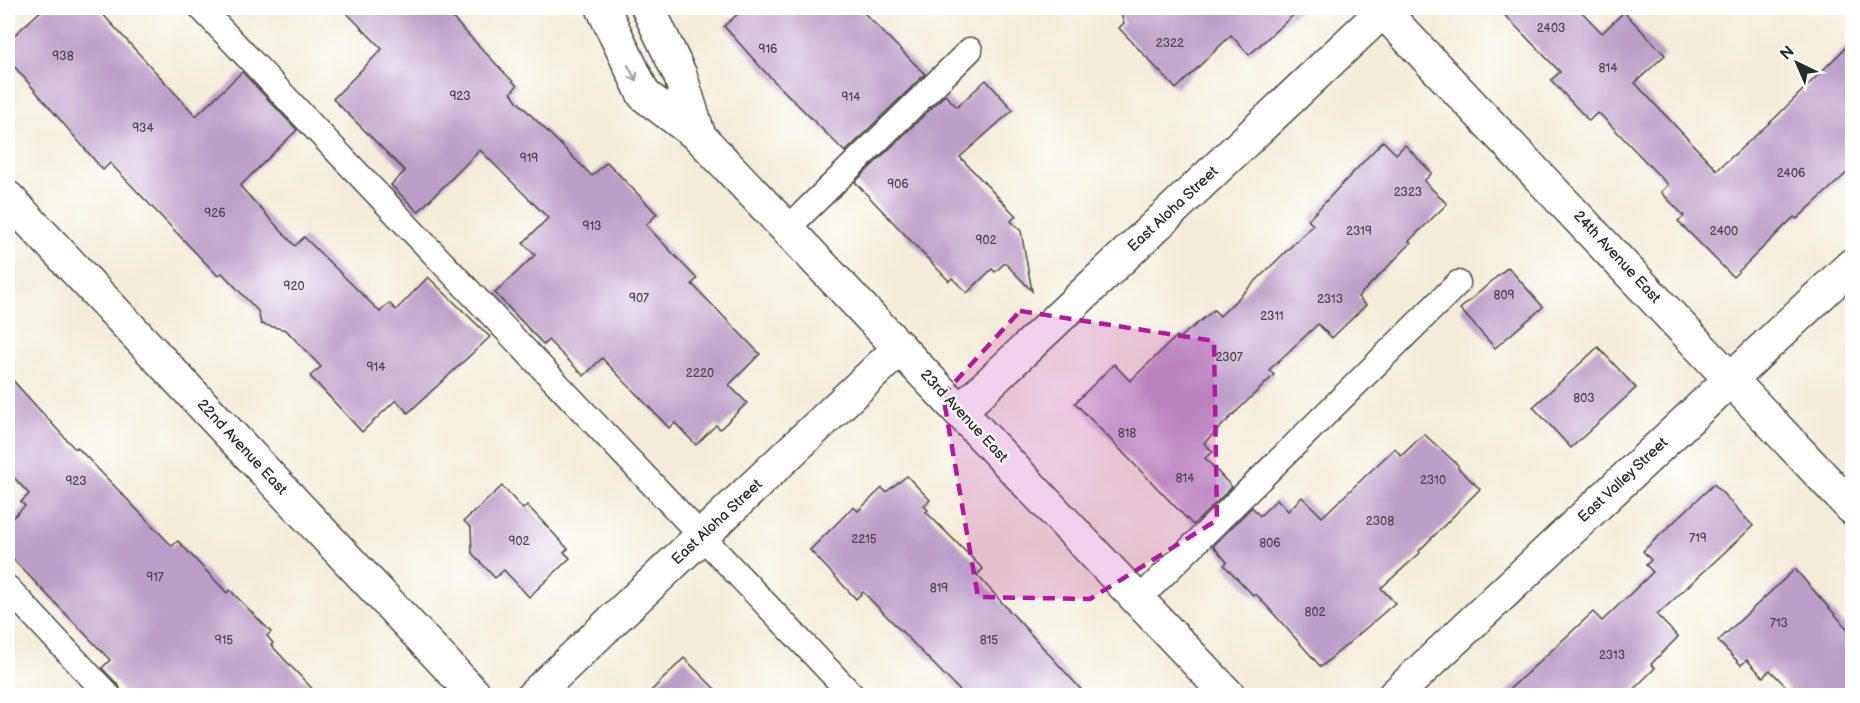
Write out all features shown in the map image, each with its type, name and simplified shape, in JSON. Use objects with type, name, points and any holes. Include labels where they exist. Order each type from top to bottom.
[{"type":"street","name":"23rd Avenue East","points":[[648,8],[680,75],[699,136]]},
{"type":"street","name":"East Aloha Street","points":[[960,411],[1383,8]]},
{"type":"street","name":"24th Avenue East","points":[[1383,8],[1852,508]]},
{"type":"street","name":"23rd Avenue East","points":[[601,12],[644,94],[699,136],[1229,696]]},
{"type":"street","name":"22nd Avenue East","points":[[8,198],[476,696]]},
{"type":"street","name":"East Valley Street","points":[[1394,696],[1852,264]]},
{"type":"street","name":"East Aloha Street","points":[[533,696],[900,348]]},
{"type":"lane","points":[[201,8],[853,696]]},
{"type":"lane","points":[[787,229],[970,50]]},
{"type":"lane","points":[[1138,600],[1458,283]]},
{"type":"lane","points":[[8,588],[109,696]]},
{"type":"highlighted area","points":[[1020,311],[1214,341],[1217,520],[1090,599],[978,597],[943,395]]},
{"type":"building","points":[[44,8],[97,8],[196,116],[242,72],[297,130],[240,186],[295,246],[304,237],[380,312],[389,303],[396,310],[428,277],[490,337],[408,413],[396,400],[362,432],[310,376],[321,367],[286,330],[261,324],[258,311],[222,273],[218,276],[110,163],[103,170],[8,59],[8,41]]},
{"type":"building","points":[[342,8],[443,8],[517,86],[511,92],[517,101],[592,176],[607,162],[657,214],[646,225],[697,279],[692,284],[760,354],[729,385],[747,403],[720,429],[716,425],[696,445],[675,423],[669,428],[602,358],[584,376],[548,340],[544,345],[495,293],[535,255],[523,243],[548,218],[480,150],[418,212],[391,185],[405,171],[333,99],[382,49]]},
{"type":"building","points":[[745,8],[859,8],[925,74],[845,152],[765,72],[724,26]]},
{"type":"building","points":[[1119,8],[1301,8],[1249,55],[1231,35],[1176,89],[1119,28],[1124,23]]},
{"type":"building","points":[[1498,8],[1578,8],[1602,33],[1624,12],[1665,55],[1635,83],[1717,170],[1775,118],[1852,41],[1852,168],[1797,219],[1794,217],[1733,277],[1678,221],[1684,216],[1661,192],[1668,185],[1601,115],[1597,113],[1589,121],[1551,80],[1560,72]]},
{"type":"building","points":[[986,80],[1013,110],[960,157],[1016,216],[1011,221],[1021,231],[1032,291],[1005,263],[995,272],[992,269],[967,293],[952,278],[949,281],[855,182],[945,95],[957,107]]},
{"type":"building","points":[[1383,141],[1396,154],[1405,145],[1432,173],[1424,181],[1447,204],[1409,241],[1411,243],[1358,297],[1366,305],[1332,338],[1318,324],[1269,370],[1274,375],[1204,443],[1213,452],[1205,458],[1232,487],[1193,525],[1075,403],[1114,364],[1130,381],[1177,336],[1179,338],[1214,310],[1220,316],[1313,225],[1308,220]]},
{"type":"building","points":[[1508,267],[1543,307],[1495,348],[1460,309]]},
{"type":"building","points":[[1598,347],[1636,388],[1571,448],[1533,407]]},
{"type":"building","points":[[8,375],[75,449],[77,447],[172,546],[178,541],[227,593],[230,590],[271,632],[267,636],[273,643],[271,645],[319,696],[123,696],[119,686],[102,668],[110,660],[8,554],[8,522],[25,506],[21,502],[29,494],[8,471]]},
{"type":"building","points":[[1424,434],[1480,489],[1419,551],[1420,553],[1381,588],[1395,603],[1321,667],[1256,594],[1254,596],[1224,565],[1227,562],[1213,546],[1252,507],[1260,516],[1277,499],[1288,511],[1302,497],[1322,517],[1395,448],[1401,456]]},
{"type":"building","points":[[907,476],[930,500],[924,506],[928,510],[926,512],[983,569],[977,575],[1087,696],[965,696],[863,592],[856,599],[810,550],[853,507],[858,511],[882,488],[886,492]]},
{"type":"building","points":[[1714,484],[1753,526],[1657,615],[1678,637],[1651,664],[1655,668],[1627,696],[1502,696],[1593,612],[1602,621],[1653,572],[1646,565],[1651,560],[1643,551]]},
{"type":"building","points":[[502,486],[523,509],[527,505],[568,549],[564,552],[570,558],[529,597],[504,570],[495,578],[472,553],[471,528],[464,521]]},
{"type":"building","points":[[1795,569],[1852,634],[1852,696],[1795,696],[1770,670],[1763,677],[1747,660],[1741,665],[1718,641]]},
{"type":"building","points":[[684,658],[722,696],[646,696]]}]
